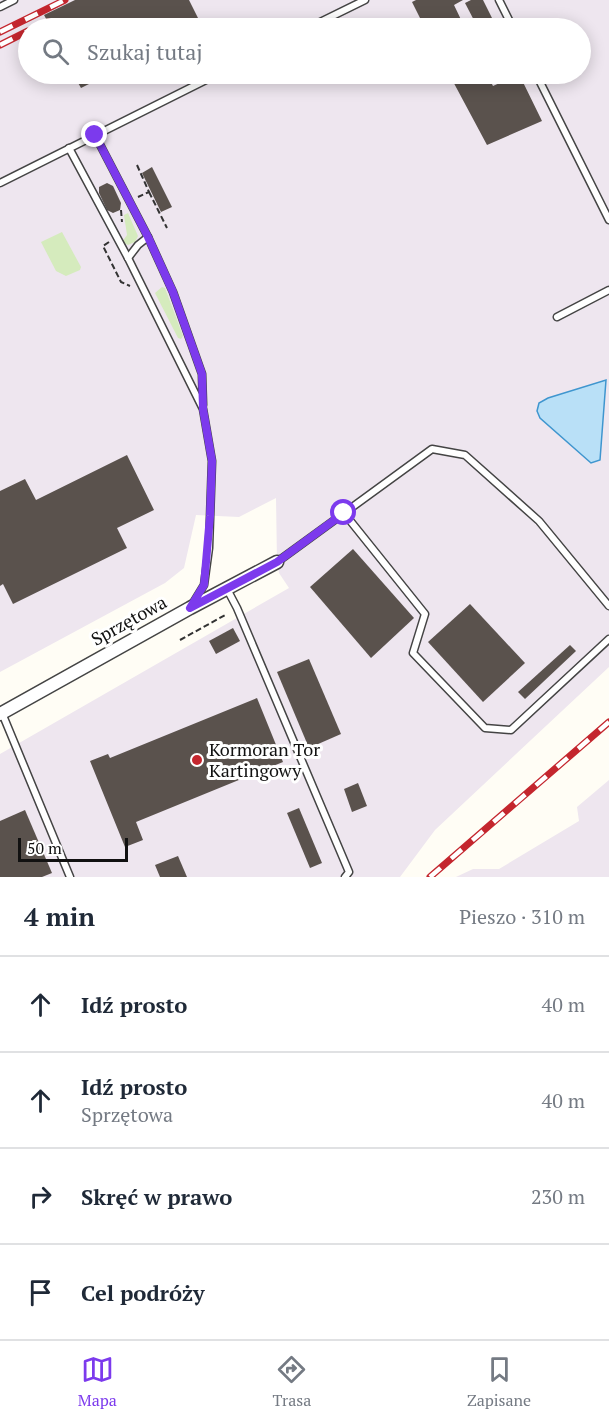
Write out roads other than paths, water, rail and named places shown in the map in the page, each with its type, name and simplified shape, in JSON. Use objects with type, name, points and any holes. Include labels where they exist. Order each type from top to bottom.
[{"type":"street","name":"Sprzętowa","points":[[1,714],[277,562]]},
{"type":"lane","points":[[0,7],[14,0]]},
{"type":"lane","points":[[328,18],[365,0]]},
{"type":"lane","points":[[499,0],[508,18]]},
{"type":"lane","points":[[0,183],[198,84]]},
{"type":"lane","points":[[541,84],[609,220]]},
{"type":"lane","points":[[95,135],[148,237],[173,292],[202,374],[203,409],[212,461],[209,548],[204,585],[190,608]]},
{"type":"lane","points":[[69,148],[128,258],[203,409]]},
{"type":"lane","points":[[128,258],[148,237]]},
{"type":"lane","points":[[557,317],[609,290]]},
{"type":"lane","points":[[277,562],[432,449],[465,455],[539,521],[609,606]]},
{"type":"lane","points":[[344,513],[425,614],[413,653],[485,728],[511,730],[609,639]]},
{"type":"lane","points":[[226,589],[237,608],[349,872],[345,877]]},
{"type":"lane","points":[[1,714],[70,877]]},
{"type":"water","points":[[606,380],[600,460],[591,463],[540,418],[537,411],[539,403],[548,398]]},
{"type":"railway","points":[[28,18],[65,0]]},
{"type":"railway","points":[[0,32],[18,23]]},
{"type":"railway","points":[[0,45],[18,36]]},
{"type":"railway","points":[[430,877],[609,722]]},
{"type":"place","name":"Kormoran Tor Kartingowy","points":[[197,760]]}]
